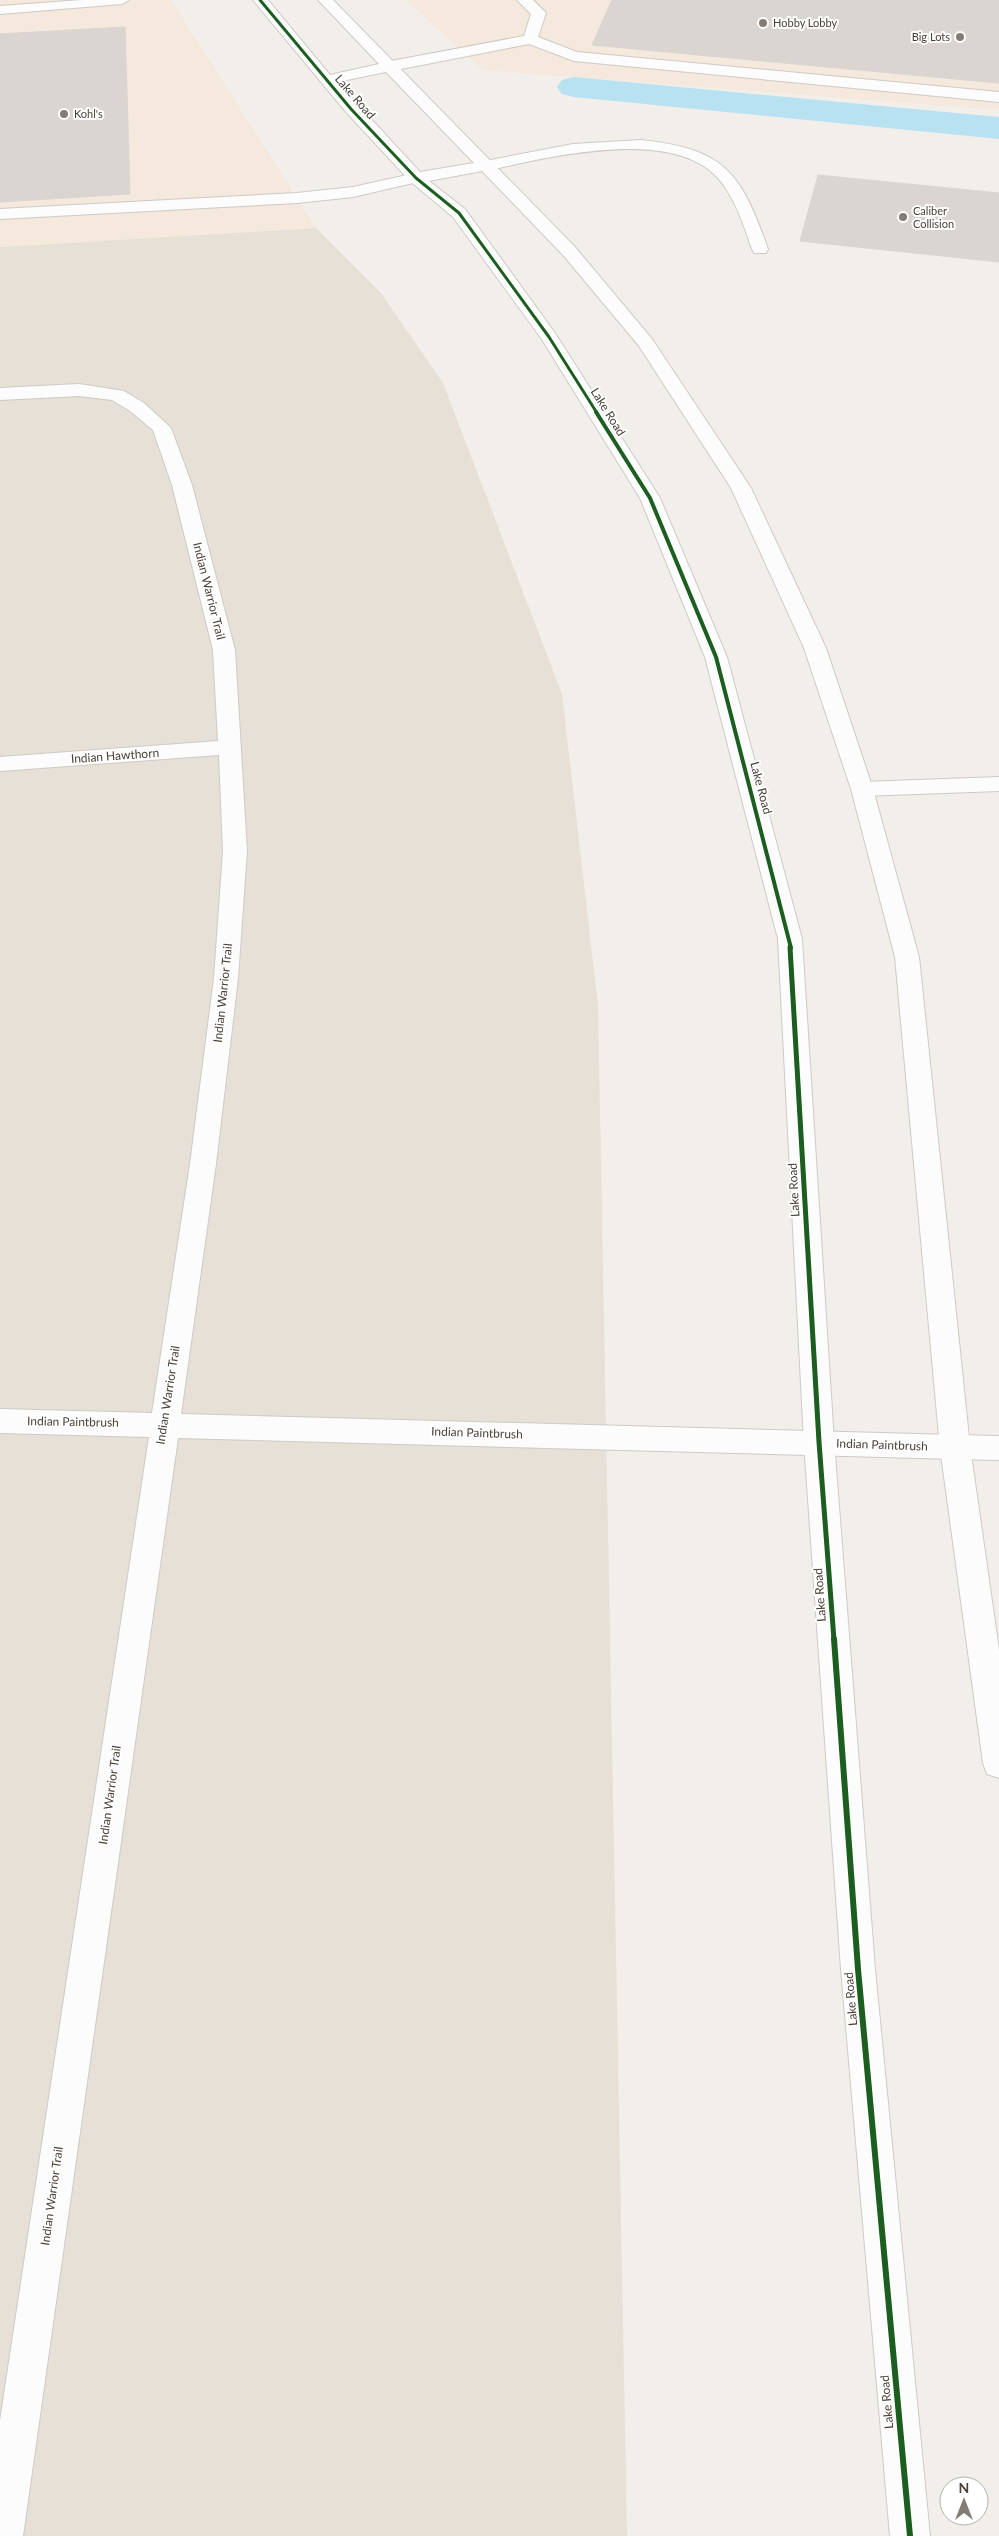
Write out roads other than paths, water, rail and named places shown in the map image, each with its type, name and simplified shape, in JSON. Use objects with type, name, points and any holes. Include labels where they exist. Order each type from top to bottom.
[{"type":"street","points":[[0,10],[46,4],[122,0]]},
{"type":"street","name":"Lake Road","points":[[260,0],[326,80],[416,178],[459,213],[555,345],[650,498],[716,657],[790,939],[819,1442],[858,1969],[910,2536]]},
{"type":"street","points":[[326,0],[569,251],[646,343],[741,488],[815,648],[862,788],[906,957],[955,1447],[999,1762]]},
{"type":"street","points":[[524,0],[539,13],[530,39]]},
{"type":"street","points":[[326,80],[530,39],[574,56],[999,97]]},
{"type":"street","points":[[0,214],[297,198],[353,192],[556,150],[601,146],[672,148],[705,159],[722,172],[747,212],[760,249]]},
{"type":"street","name":"Indian Warrior Trail","points":[[0,394],[79,390],[117,396],[137,406],[162,428],[182,484],[224,650],[235,851],[226,978],[203,1164],[163,1424],[3,2536]]},
{"type":"street","name":"Indian Hawthorn","points":[[0,764],[230,747]]},
{"type":"street","points":[[862,788],[999,784]]},
{"type":"street","name":"Indian Paintbrush","points":[[0,1421],[999,1448]]},
{"type":"waterway","points":[[574,87],[999,128]]},
{"type":"place","name":"Hobby Lobby","points":[[763,23]]},
{"type":"place","name":"Big Lots","points":[[960,37]]},
{"type":"place","name":"Kohl's","points":[[64,114]]},
{"type":"place","name":"Caliber Collision","points":[[903,217]]}]
